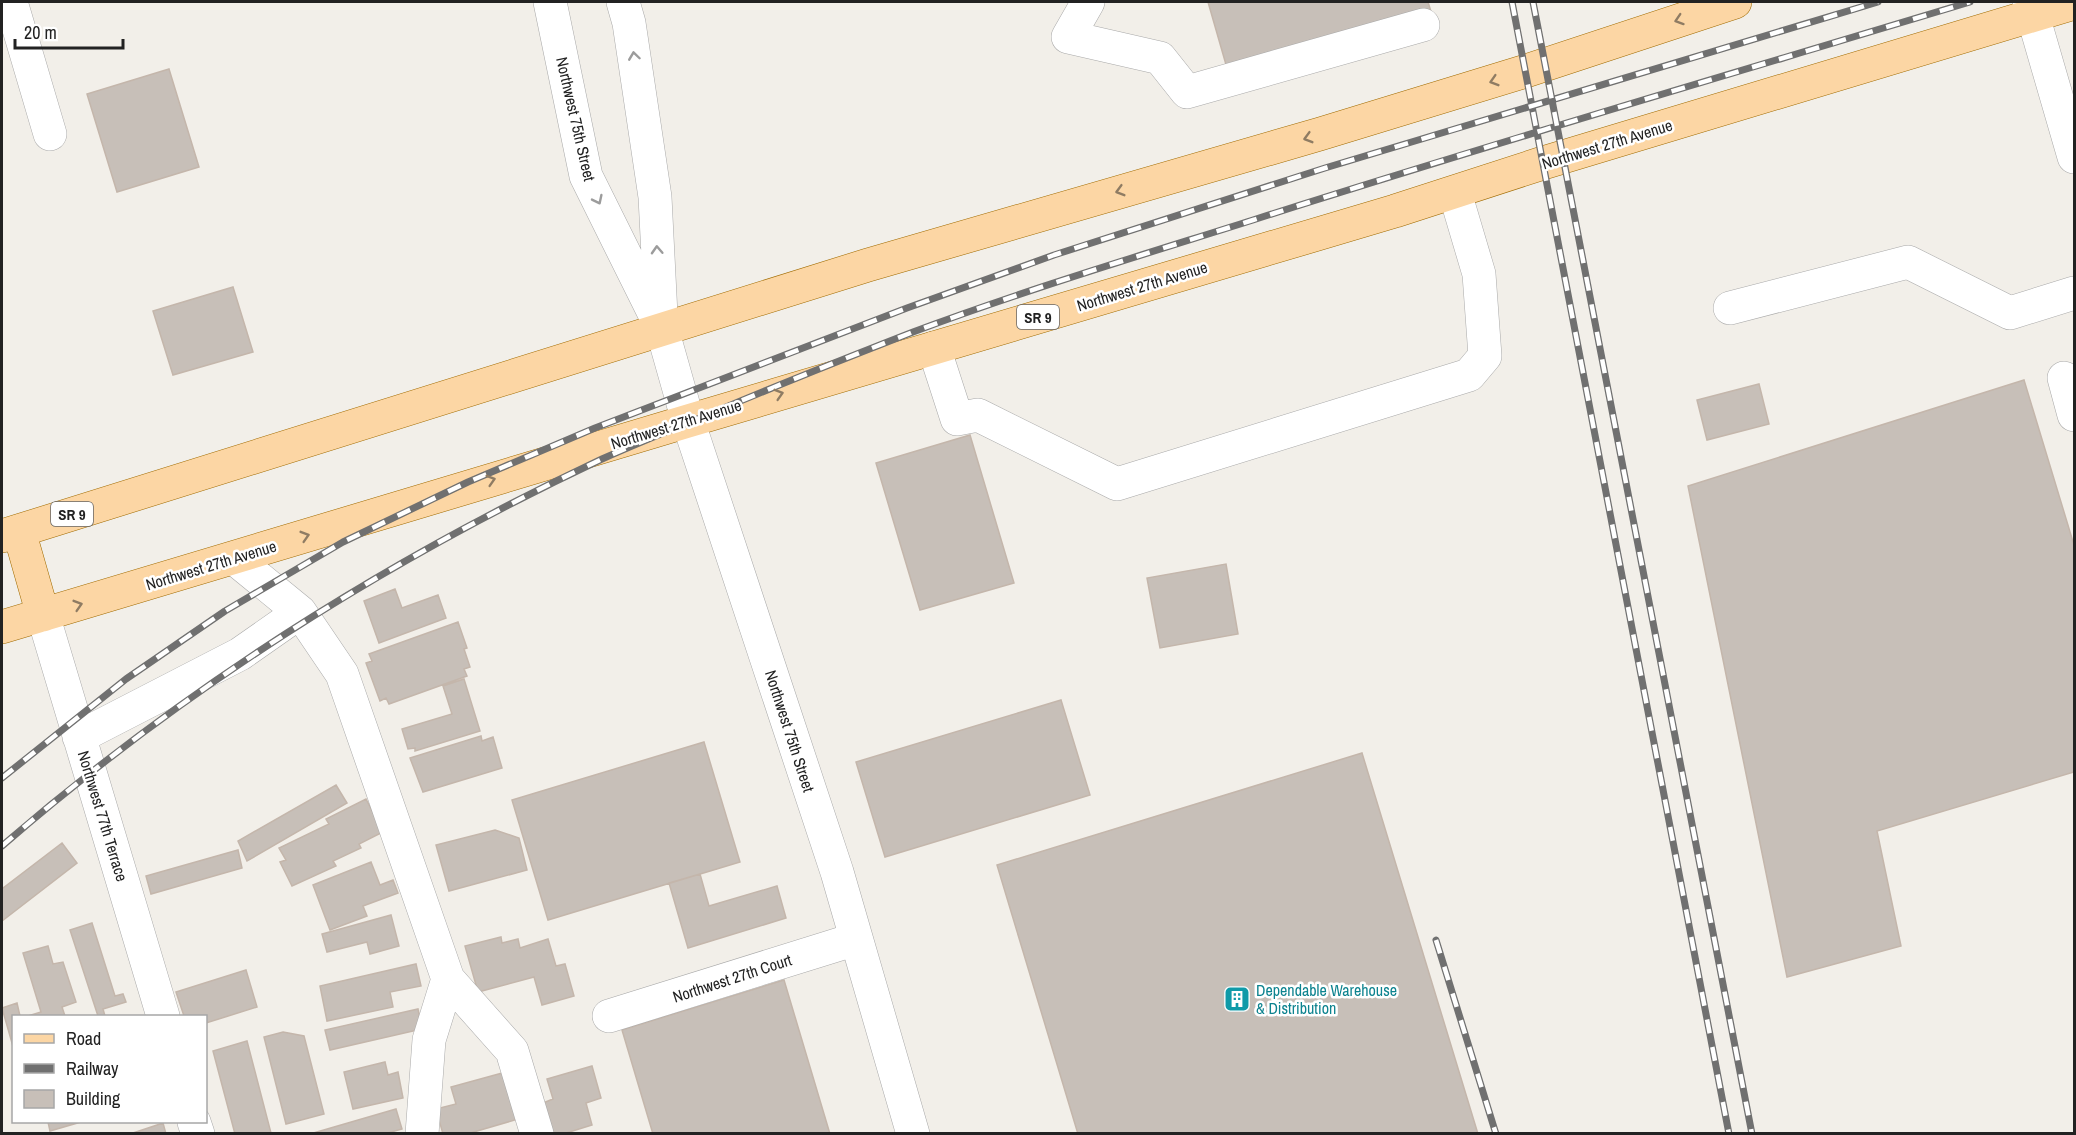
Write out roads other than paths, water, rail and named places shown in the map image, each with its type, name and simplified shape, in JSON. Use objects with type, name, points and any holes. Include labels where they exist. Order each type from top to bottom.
[{"type":"main road","name":"Northwest 27th Avenue","points":[[2,627],[1455,193],[2031,9],[2074,3]]},
{"type":"main road","name":"SR 9","points":[[10,534],[945,242],[1331,131],[1526,71],[1720,4]]},
{"type":"main road","points":[[10,534],[43,615]]},
{"type":"street","points":[[11,2],[50,134]]},
{"type":"street","name":"Northwest 75th Street","points":[[550,2],[586,176],[662,329],[688,421],[833,861],[913,1134]]},
{"type":"street","name":"Northwest 75th Street","points":[[623,2],[629,23],[655,197],[662,329]]},
{"type":"street","points":[[1088,2],[1068,37],[1160,58],[1187,92],[1424,24]]},
{"type":"street","points":[[2031,9],[2074,157]]},
{"type":"street","points":[[934,348],[957,419],[978,415],[1117,484],[1469,375],[1485,356],[1479,274],[1455,193]]},
{"type":"street","points":[[1730,308],[1908,262],[2010,314],[2074,293]]},
{"type":"street","points":[[2064,378],[2074,415]]},
{"type":"street","points":[[234,558],[300,612],[342,674],[448,979],[512,1051],[537,1134]]},
{"type":"street","points":[[80,737],[240,654],[300,612]]},
{"type":"street","name":"Northwest 77th Terrace","points":[[43,615],[162,1015]]},
{"type":"street","name":"Northwest 27th Court","points":[[609,1016],[856,939]]},
{"type":"street","points":[[422,1134],[429,1040],[448,979]]},
{"type":"railway","points":[[1512,2],[1729,1134]]},
{"type":"railway","points":[[1533,2],[1752,1134]]},
{"type":"railway","points":[[2,778],[126,679],[225,611],[343,542],[468,482],[595,428],[907,308],[1054,255],[1325,168],[1878,2]]},
{"type":"railway","points":[[2,846],[141,734],[288,632],[364,585],[442,541],[521,499],[629,447],[913,332],[1040,288],[1432,164],[1970,2]]},
{"type":"railway","points":[[1436,940],[1496,1134]]},
{"type":"place","name":"Dependable Warehouse & Distribution","points":[[1237,999]]}]
